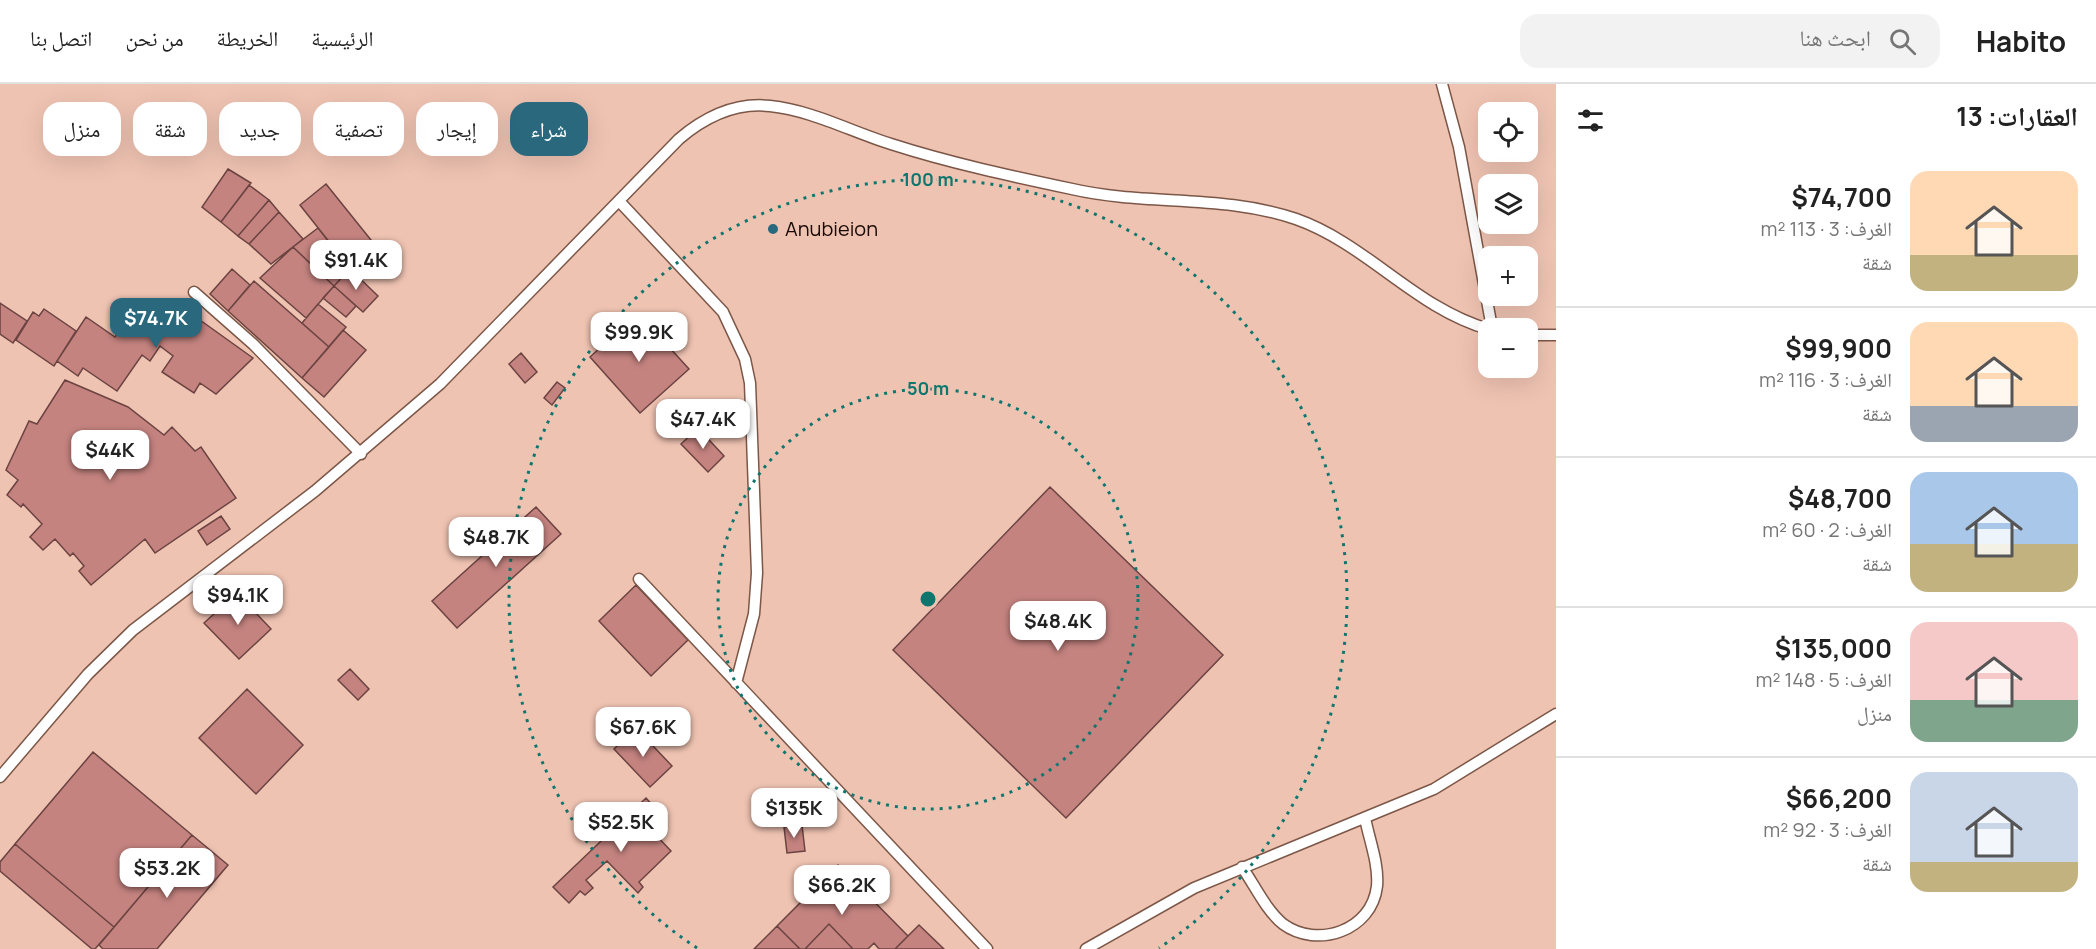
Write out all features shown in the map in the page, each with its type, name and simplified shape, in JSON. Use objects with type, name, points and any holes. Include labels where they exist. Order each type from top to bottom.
[{"type":"lane","points":[[1442,84],[1459,147],[1488,318]]},
{"type":"lane","points":[[0,777],[88,674],[133,630],[361,454],[440,384],[679,139],[703,121],[731,109],[749,106],[778,107],[894,146],[1073,189],[1152,201],[1230,203],[1264,210],[1298,220],[1330,235],[1445,313],[1478,325]]},
{"type":"lane","points":[[619,201],[723,312],[745,359],[750,383],[758,573],[754,614],[736,683]]},
{"type":"lane","points":[[194,292],[253,344],[361,454]]},
{"type":"lane","points":[[1538,334],[1556,335]]},
{"type":"lane","points":[[639,579],[987,949]]},
{"type":"lane","points":[[1086,949],[1180,895],[1242,867],[1434,789],[1556,714]]},
{"type":"lane","points":[[1242,867],[1282,924],[1296,933],[1311,938],[1327,939],[1342,934],[1361,920],[1374,900],[1377,885],[1376,868],[1365,818]]},
{"type":"building","points":[[228,169],[251,183],[221,222],[202,207]]},
{"type":"building","points":[[326,184],[383,255],[357,277],[300,205]]},
{"type":"building","points":[[249,185],[269,200],[238,236],[221,222]]},
{"type":"building","points":[[269,200],[279,212],[249,244],[238,236]]},
{"type":"building","points":[[279,212],[303,239],[271,264],[249,244]]},
{"type":"building","points":[[318,228],[350,269],[334,286],[293,247]]},
{"type":"building","points":[[293,247],[334,286],[306,318],[260,278]]},
{"type":"building","points":[[232,269],[250,285],[228,311],[210,294]]},
{"type":"building","points":[[350,269],[378,296],[363,312],[334,286]]},
{"type":"building","points":[[254,281],[329,347],[302,378],[228,311]]},
{"type":"building","points":[[334,286],[356,306],[346,317],[323,298]]},
{"type":"building","points":[[140,300],[162,315],[172,300],[253,358],[216,394],[200,383],[194,393],[162,372],[173,356],[160,346],[150,361],[142,355],[117,391],[83,368],[78,376],[57,361],[86,317],[115,337]]},
{"type":"building","points":[[0,303],[27,321],[13,343],[0,334]]},
{"type":"building","points":[[318,304],[346,327],[329,347],[302,323]]},
{"type":"building","points":[[44,309],[76,331],[54,366],[16,340],[33,312],[39,316]]},
{"type":"building","points":[[638,313],[689,369],[640,413],[590,357]]},
{"type":"building","points":[[343,330],[366,350],[324,397],[302,378]]},
{"type":"building","points":[[521,353],[537,372],[525,383],[509,364]]},
{"type":"building","points":[[65,380],[128,407],[164,435],[172,427],[195,451],[201,447],[236,498],[155,553],[145,539],[91,585],[79,571],[84,566],[73,553],[70,556],[55,539],[43,550],[30,537],[42,524],[23,504],[21,507],[7,495],[18,480],[6,470],[29,421],[37,424]]},
{"type":"building","points":[[557,382],[565,388],[552,405],[544,398]]},
{"type":"building","points":[[698,428],[724,456],[708,472],[681,444]]},
{"type":"building","points":[[1050,487],[1223,655],[1066,818],[893,650]]},
{"type":"building","points":[[536,507],[561,534],[457,628],[432,601]]},
{"type":"building","points":[[221,516],[230,529],[207,545],[198,531]]},
{"type":"building","points":[[636,585],[688,640],[651,676],[599,621]]},
{"type":"building","points":[[237,593],[271,629],[239,659],[204,623]]},
{"type":"building","points":[[350,669],[369,689],[358,700],[338,680]]},
{"type":"building","points":[[247,689],[303,745],[256,794],[199,738]]},
{"type":"building","points":[[636,728],[672,766],[650,787],[614,749]]},
{"type":"building","points":[[93,752],[192,835],[114,927],[15,844]]},
{"type":"building","points":[[646,798],[664,818],[651,830],[671,851],[639,882],[643,887],[638,893],[607,861],[586,880],[593,888],[585,895],[580,891],[569,903],[553,887]]},
{"type":"building","points":[[802,825],[805,851],[787,853],[784,827]]},
{"type":"building","points":[[192,835],[228,865],[157,949],[103,949],[99,945]]},
{"type":"building","points":[[15,844],[114,927],[95,949],[92,949],[0,871],[0,862]]},
{"type":"building","points":[[838,865],[908,936],[895,949],[879,949],[874,943],[868,949],[853,949],[829,924],[805,949],[800,949],[777,926]]},
{"type":"building","points":[[829,924],[853,949],[805,949]]},
{"type":"building","points":[[919,925],[944,949],[895,949]]},
{"type":"building","points":[[777,926],[800,949],[754,949]]},
{"type":"place","name":"Anubieion","points":[[773,229]]}]
